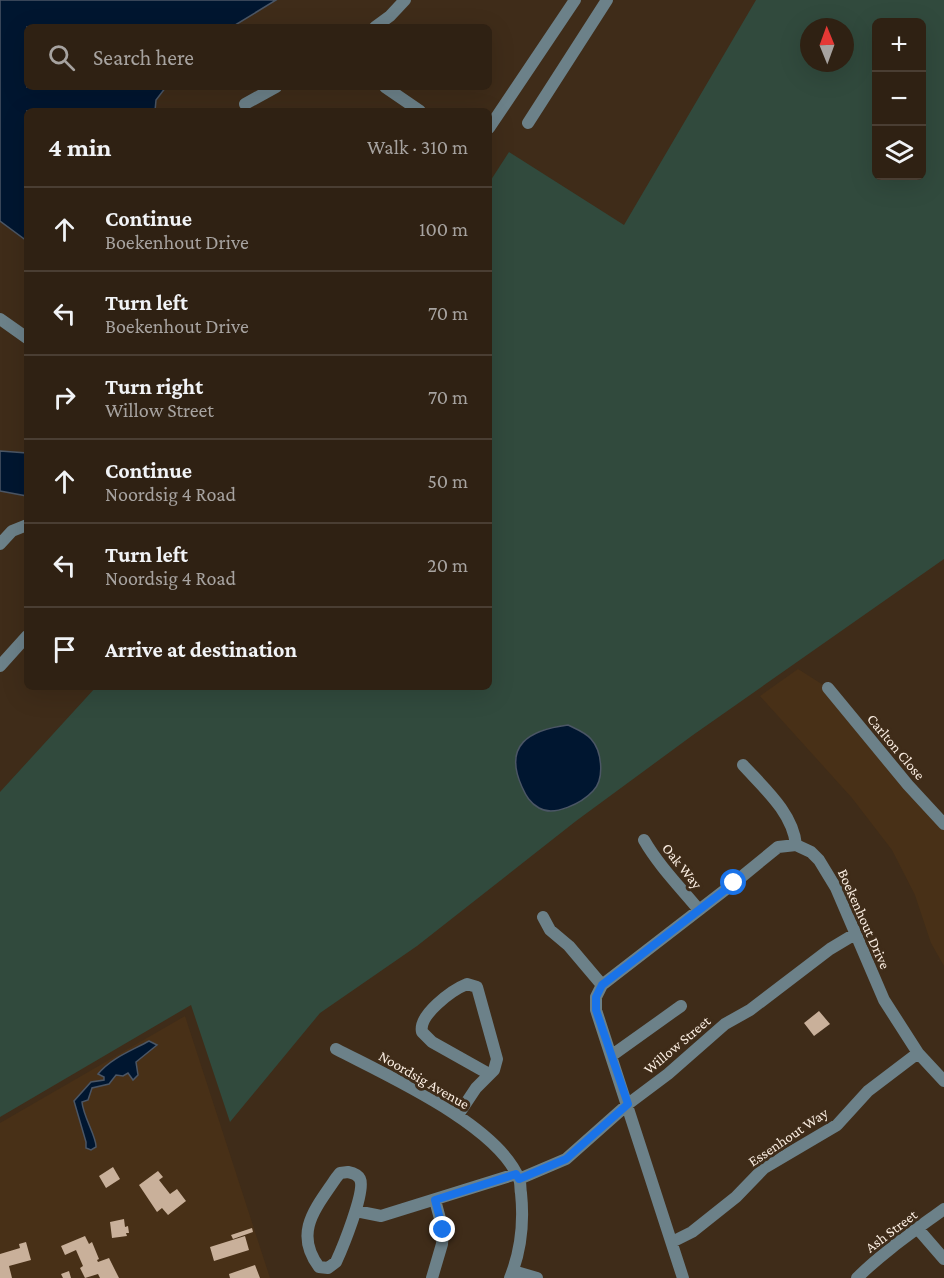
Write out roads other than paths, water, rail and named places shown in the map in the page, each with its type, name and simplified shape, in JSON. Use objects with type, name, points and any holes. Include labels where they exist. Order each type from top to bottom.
[{"type":"street","points":[[379,24],[405,0]]},
{"type":"street","points":[[492,124],[575,0]]},
{"type":"street","points":[[528,123],[607,0]]},
{"type":"street","points":[[245,104],[271,90]]},
{"type":"street","points":[[389,90],[416,108]]},
{"type":"street","points":[[0,319],[24,336]]},
{"type":"street","points":[[0,544],[12,531],[24,526]]},
{"type":"street","points":[[0,666],[24,639]]},
{"type":"street","name":"Carlton Close","points":[[828,688],[908,785],[944,824]]},
{"type":"street","points":[[683,1278],[596,1010],[596,997],[602,985],[778,847],[796,845],[795,836],[785,815],[743,765]]},
{"type":"street","name":"Oak Way","points":[[644,840],[655,859],[699,910]]},
{"type":"street","name":"Boekenhout Drive","points":[[796,845],[819,860],[836,888],[884,1000],[918,1053],[944,1081]]},
{"type":"street","points":[[543,917],[550,930],[569,946],[602,985]]},
{"type":"street","name":"Willow Street","points":[[356,1210],[381,1216],[518,1177],[566,1159],[628,1104],[669,1074],[725,1024],[750,1010],[830,949],[855,934]]},
{"type":"street","points":[[458,1115],[476,1088],[494,1070],[496,1054],[477,987],[467,984],[445,998],[427,1014],[422,1021],[422,1032],[432,1042],[489,1074]]},
{"type":"street","points":[[611,1056],[681,1006]]},
{"type":"street","name":"Noordsig Avenue","points":[[336,1049],[458,1115],[498,1148],[518,1177],[522,1206],[521,1236],[511,1274]]},
{"type":"street","name":"Essenhout Way","points":[[672,1242],[692,1232],[736,1197],[765,1168],[837,1125],[868,1091],[918,1053]]},
{"type":"street","points":[[348,1172],[360,1178],[361,1194],[356,1210],[336,1262],[328,1268],[319,1267],[315,1262],[306,1231],[318,1205],[340,1173],[348,1172]]},
{"type":"street","points":[[432,1278],[442,1244],[443,1230],[435,1200]]},
{"type":"street","name":"Ash Street","points":[[857,1278],[881,1255],[944,1209]]},
{"type":"street","points":[[918,1229],[944,1259]]},
{"type":"street","points":[[511,1274],[537,1278]]},
{"type":"water","points":[[0,0],[276,0],[237,24],[24,24],[24,90],[164,90],[156,100],[155,108],[24,108],[24,239],[0,221]]},
{"type":"water","points":[[0,451],[24,453],[24,495],[0,491]]},
{"type":"water","points":[[568,725],[586,734],[595,744],[601,765],[599,780],[593,791],[575,804],[560,810],[545,810],[531,802],[522,787],[517,772],[518,750],[531,736],[554,727]]},
{"type":"water","points":[[149,1041],[157,1045],[136,1062],[138,1075],[133,1080],[128,1073],[123,1076],[116,1075],[109,1084],[92,1088],[88,1100],[82,1102],[96,1143],[96,1147],[91,1150],[86,1148],[74,1101],[91,1082],[104,1080],[104,1077],[98,1074],[109,1064]]}]
